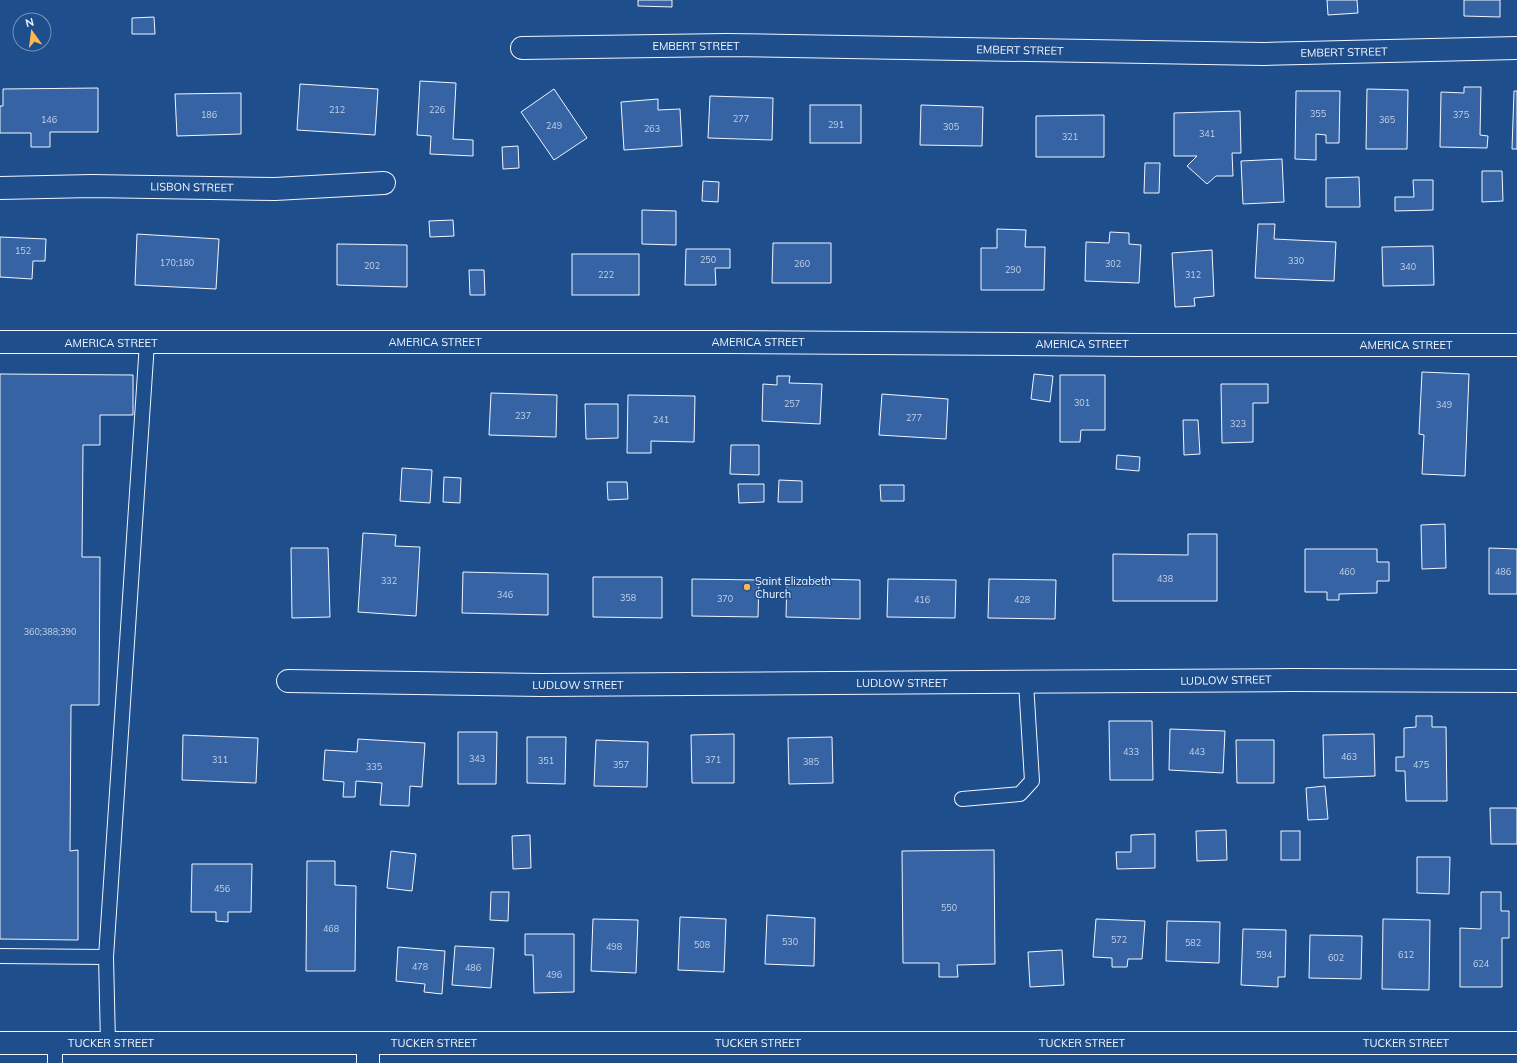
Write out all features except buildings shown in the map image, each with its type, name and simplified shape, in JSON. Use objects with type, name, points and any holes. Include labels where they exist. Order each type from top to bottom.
[{"type":"street","name":"EMBERT STREET","points":[[522,48],[727,45],[1264,54],[1517,48]]},
{"type":"street","name":"LISBON STREET","points":[[0,188],[92,186],[275,189],[384,183]]},
{"type":"street","name":"AMERICA STREET","points":[[0,342],[739,342],[1517,345]]},
{"type":"street","name":"LUDLOW STREET","points":[[288,681],[542,685],[1292,680],[1517,681]]},
{"type":"street","name":"TUCKER STREET","points":[[0,1043],[55,1053],[108,1043],[368,1053],[1517,1043]]},
{"type":"lane","points":[[108,1043],[106,957],[147,343]]},
{"type":"lane","points":[[962,799],[1020,794],[1032,781],[1026,682]]},
{"type":"lane","points":[[0,956],[106,957]]},
{"type":"place","name":"Saint Elizabeth Church","points":[[747,587]]}]
